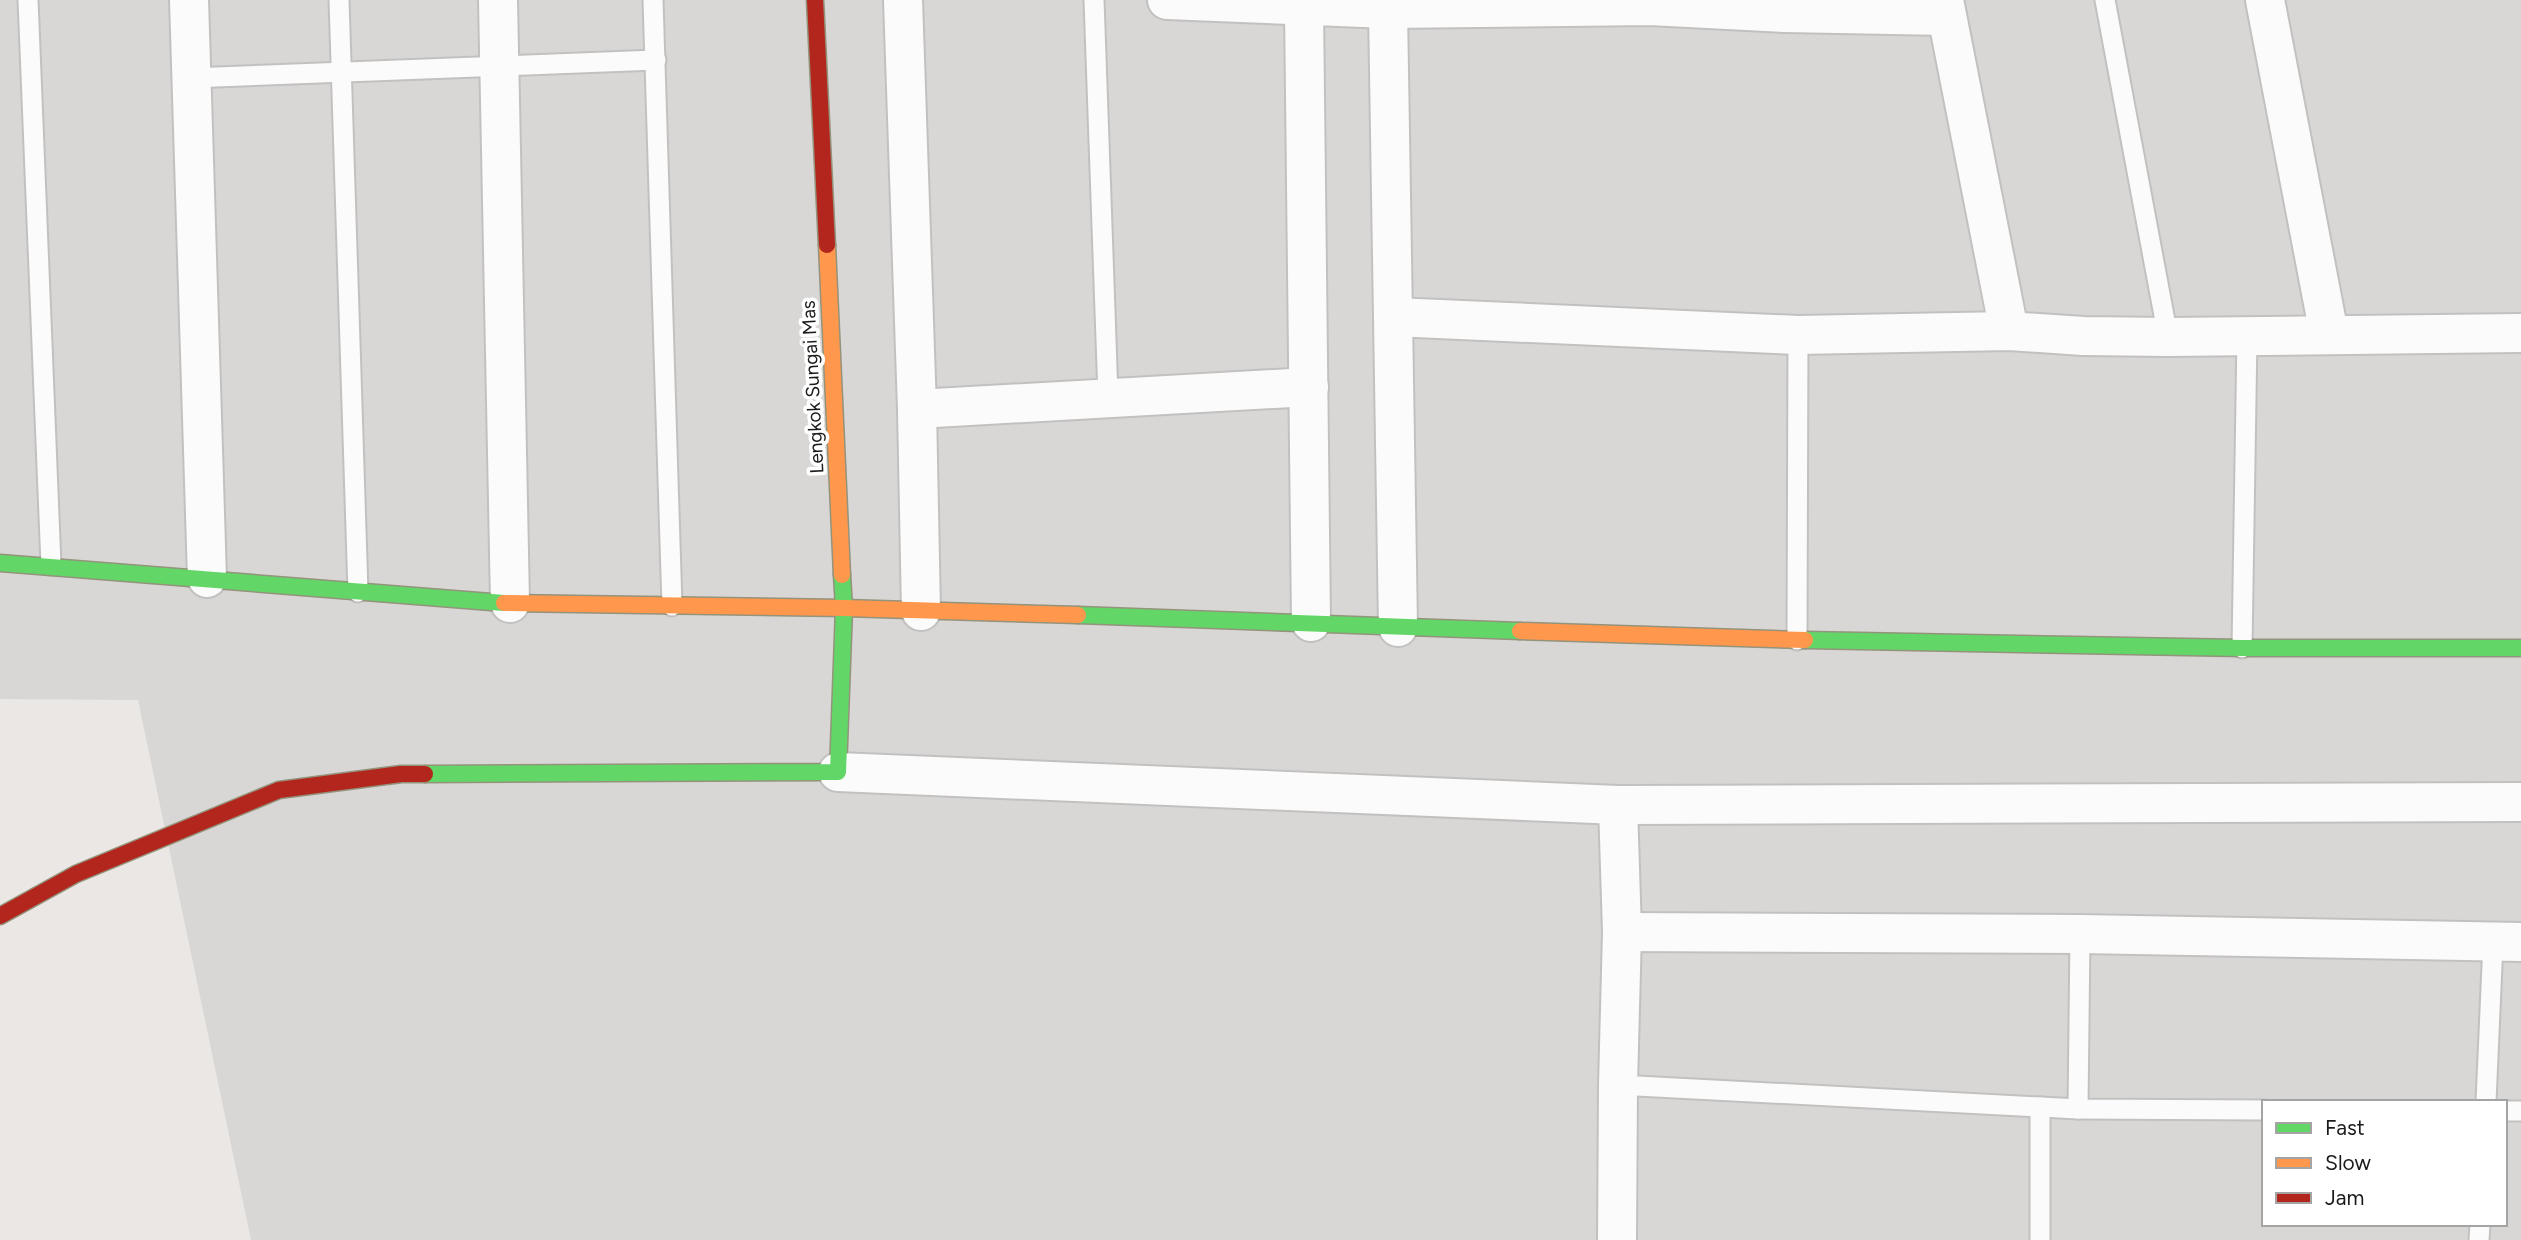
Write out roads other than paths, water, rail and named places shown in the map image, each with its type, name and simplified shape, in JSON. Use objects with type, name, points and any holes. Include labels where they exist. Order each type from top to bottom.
[{"type":"street","points":[[189,0],[207,578]]},
{"type":"street","points":[[498,0],[510,603]]},
{"type":"street","name":"Lengkok Sungai Mas","points":[[815,0],[844,608],[838,772]]},
{"type":"street","points":[[903,0],[917,408],[920,611]]},
{"type":"street","points":[[1167,0],[1388,9],[1649,3],[1945,8],[2009,331]]},
{"type":"street","points":[[2265,0],[2329,334]]},
{"type":"street","points":[[1304,7],[1311,622]]},
{"type":"street","points":[[1388,9],[1398,627]]},
{"type":"street","points":[[1394,317],[1798,335],[2009,331],[2083,336],[2168,337],[2521,332]]},
{"type":"street","points":[[917,408],[1308,387]]},
{"type":"street","points":[[0,563],[510,603],[844,608],[1797,640],[2242,648],[2521,648]]},
{"type":"street","points":[[0,916],[76,874],[279,790],[401,774],[838,772],[1618,805],[2521,802]]},
{"type":"street","points":[[1617,1240],[1622,932],[1618,805]]},
{"type":"street","points":[[1622,932],[2080,934],[2507,942]]},
{"type":"lane","points":[[28,0],[51,565]]},
{"type":"lane","points":[[339,0],[358,592]]},
{"type":"lane","points":[[653,0],[672,606]]},
{"type":"lane","points":[[1094,0],[1108,396]]},
{"type":"lane","points":[[2105,0],[2168,337]]},
{"type":"lane","points":[[190,78],[656,60]]},
{"type":"lane","points":[[1797,640],[1798,335]]},
{"type":"lane","points":[[2242,648],[2247,336]]},
{"type":"lane","points":[[2078,1109],[2080,934]]},
{"type":"lane","points":[[2486,1100],[2507,942]]},
{"type":"lane","points":[[1618,1085],[2078,1109],[2262,1110]]},
{"type":"lane","points":[[2040,1107],[2040,1240]]}]
